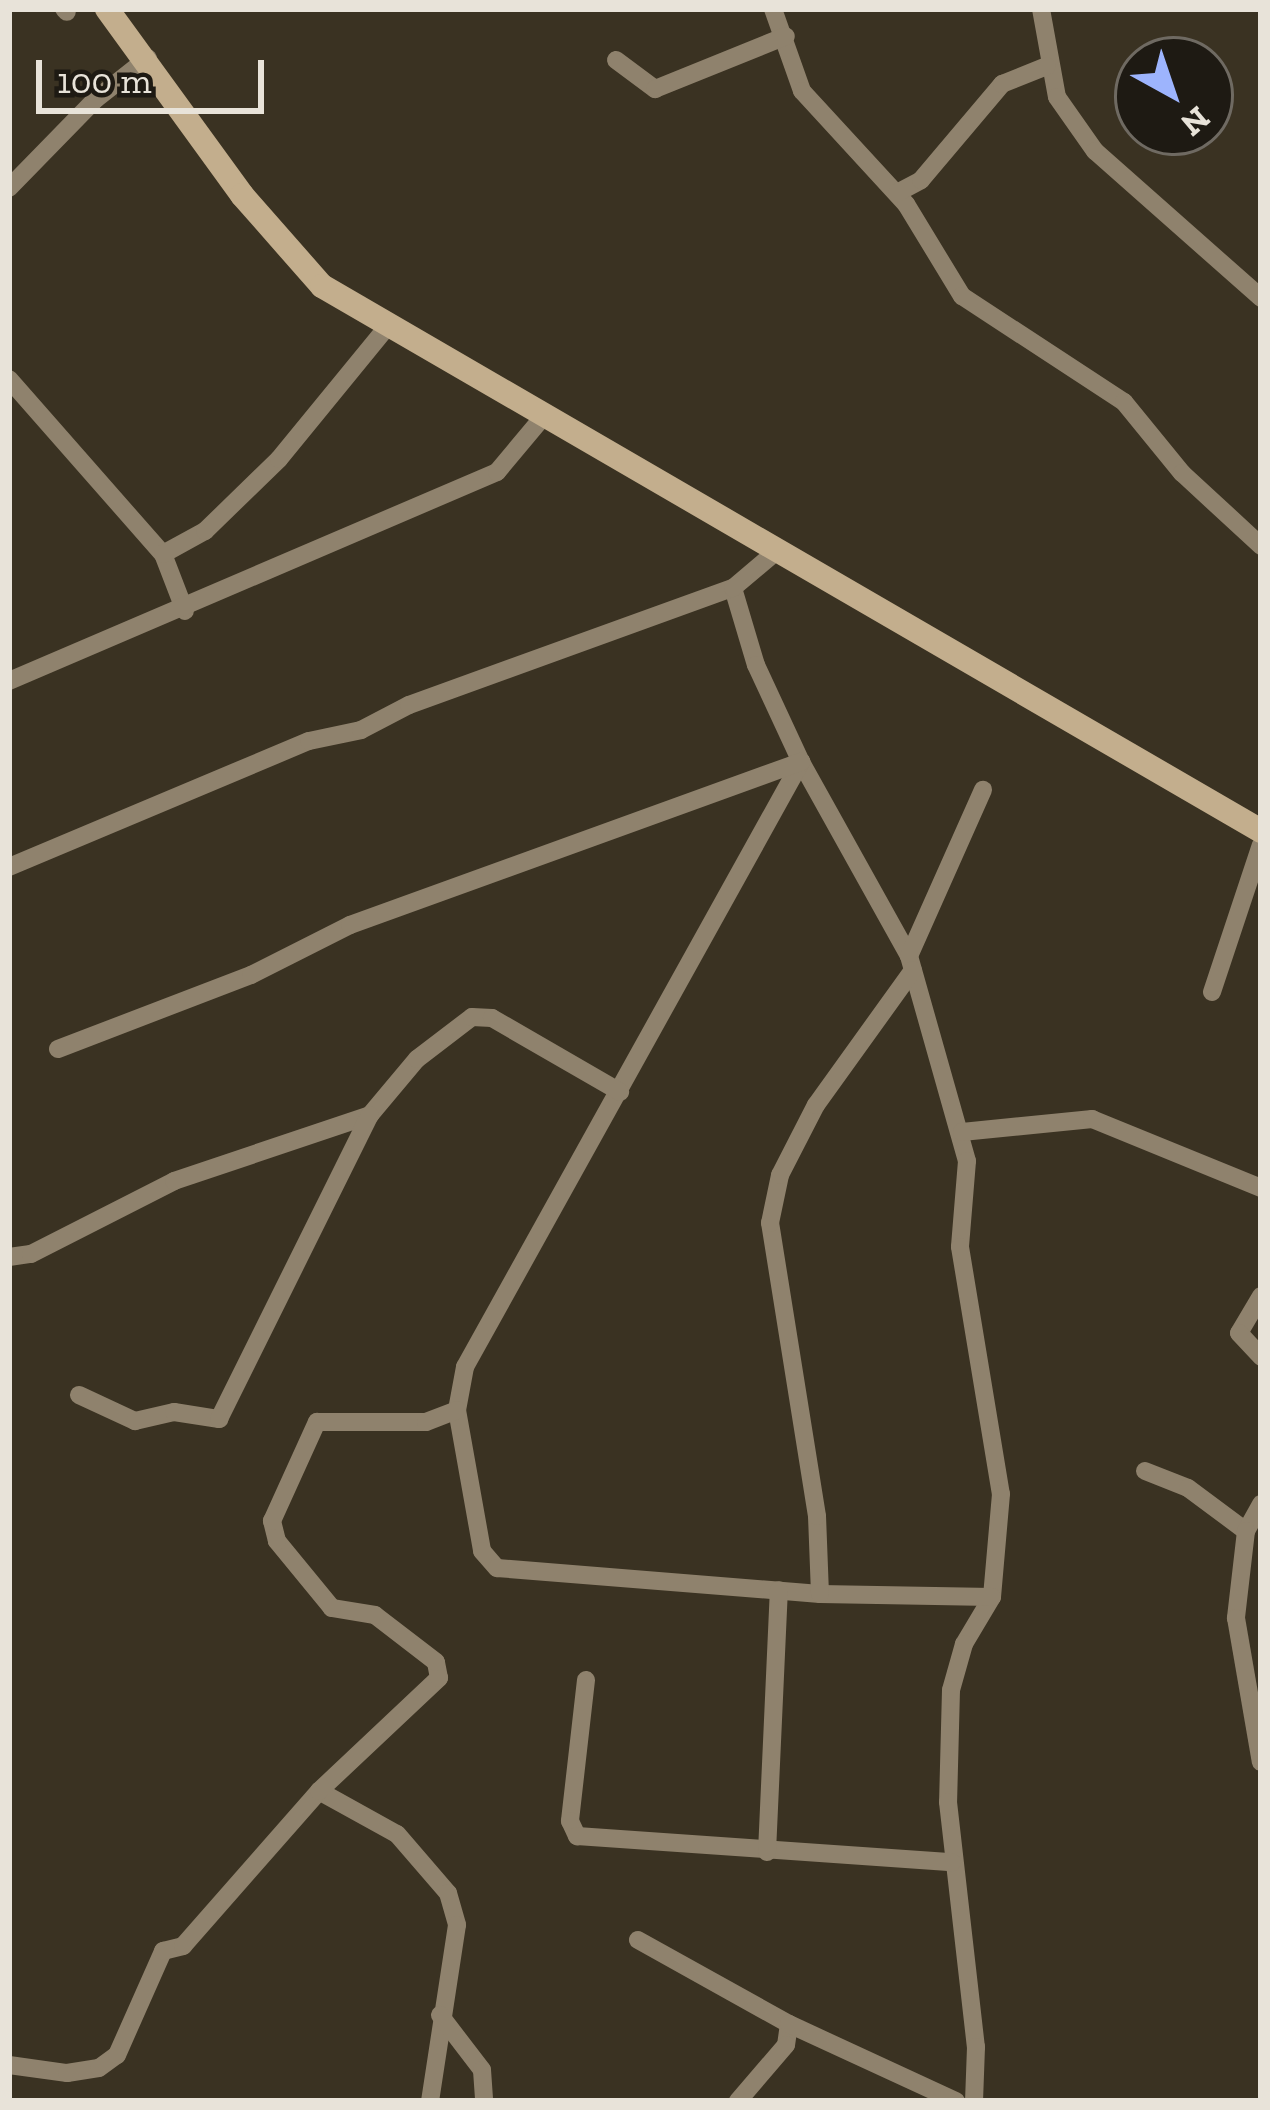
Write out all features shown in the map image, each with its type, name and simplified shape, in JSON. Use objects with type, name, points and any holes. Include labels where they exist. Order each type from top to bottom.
[{"type":"street","points":[[107,9],[148,58],[242,195],[322,286],[1261,831]]},
{"type":"street","points":[[773,9],[802,91],[897,193],[962,296],[1124,402],[1182,472],[1261,546]]},
{"type":"street","points":[[1041,9],[1047,66],[1057,97],[1095,151],[1261,298]]},
{"type":"street","points":[[616,60],[655,89],[786,36]]},
{"type":"street","points":[[9,188],[96,99],[148,58]]},
{"type":"street","points":[[897,193],[921,180],[1002,84],[1047,66]]},
{"type":"street","points":[[164,554],[205,531],[279,459],[387,327]]},
{"type":"street","points":[[9,379],[164,554],[185,611]]},
{"type":"street","points":[[9,418],[28,404]]},
{"type":"street","points":[[9,681],[185,611],[497,472],[544,417]]},
{"type":"street","points":[[9,866],[309,741],[362,730],[410,705],[733,588],[778,550]]},
{"type":"street","points":[[733,588],[756,665],[801,762],[911,963],[962,1132],[961,1247],[1000,1456],[992,1597],[964,1644],[951,1690],[952,1862],[976,2048],[974,2101]]},
{"type":"street","points":[[58,1049],[251,975],[350,925],[801,762]]},
{"type":"street","points":[[801,762],[465,1367],[457,1410],[482,1551],[497,1568],[820,1594],[992,1597]]},
{"type":"street","points":[[820,1594],[817,1516],[770,1223],[780,1175],[816,1105],[911,963],[983,790]]},
{"type":"street","points":[[1212,992],[1261,845]]},
{"type":"street","points":[[79,1396],[134,1421],[174,1412],[219,1419],[370,1115],[417,1059],[472,1017],[492,1018],[620,1092]]},
{"type":"street","points":[[9,1257],[31,1254],[174,1181],[370,1115]]},
{"type":"street","points":[[962,1132],[1092,1119],[1261,1188]]},
{"type":"street","points":[[1261,1296],[1239,1333],[1261,1358]]},
{"type":"street","points":[[9,2065],[67,2073],[99,2068],[117,2055],[163,1951],[183,1946],[319,1791],[439,1671],[375,1615],[332,1608],[278,1541],[272,1521],[317,1422],[426,1422],[457,1410]]},
{"type":"street","points":[[1144,1471],[1189,1488],[1246,1532]]},
{"type":"street","points":[[1261,1504],[1246,1532],[1235,1618],[1261,1762]]},
{"type":"street","points":[[767,1852],[779,1590]]},
{"type":"street","points":[[586,1680],[570,1821],[577,1836],[952,1862]]},
{"type":"street","points":[[319,1791],[397,1834],[448,1893],[457,1925],[430,2101]]},
{"type":"street","points":[[638,1940],[789,2024],[956,2101]]},
{"type":"street","points":[[440,2015],[482,2070],[490,2092],[484,2101]]},
{"type":"street","points":[[738,2101],[786,2045],[789,2024]]}]
